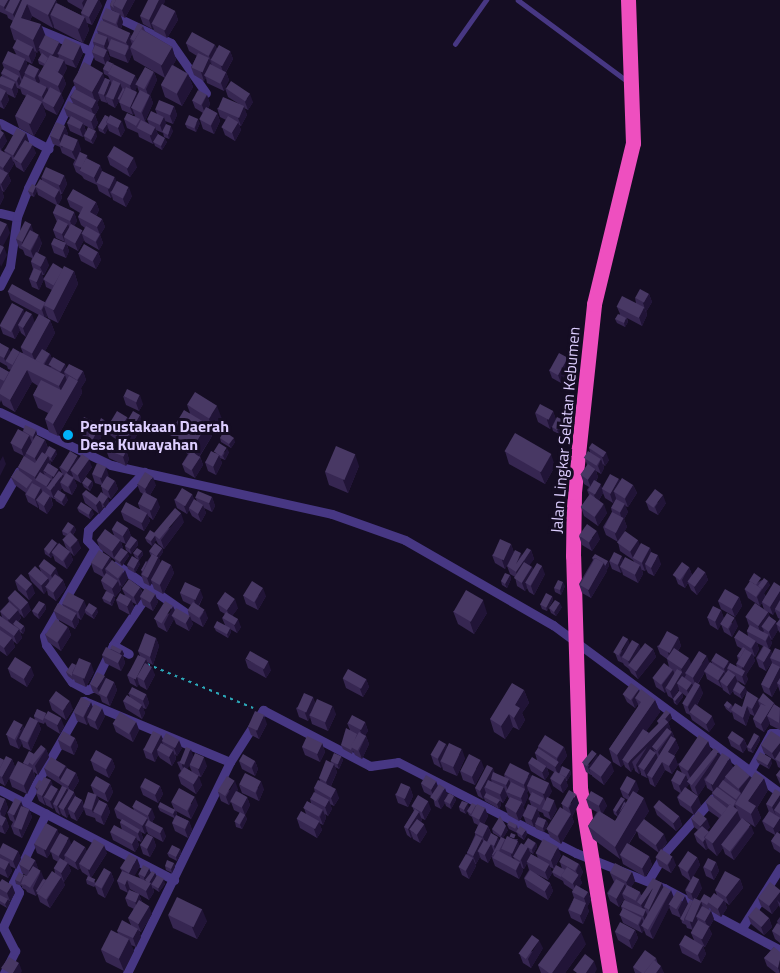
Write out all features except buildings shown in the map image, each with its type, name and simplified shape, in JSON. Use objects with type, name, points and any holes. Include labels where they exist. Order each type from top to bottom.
[{"type":"highway","name":"Jalan Lingkar Selatan Kebumen","points":[[610,973],[579,777],[573,640],[574,492],[593,313],[601,262],[629,169],[633,87],[628,0]]},
{"type":"street","points":[[0,286],[10,266],[17,217],[49,149],[111,0]]},
{"type":"street","points":[[106,12],[171,43],[206,93]]},
{"type":"street","points":[[29,26],[91,51]]},
{"type":"street","points":[[0,123],[49,149]]},
{"type":"street","points":[[0,213],[17,217]]},
{"type":"street","points":[[0,412],[87,455],[144,472],[365,524],[443,560],[573,640],[780,793]]},
{"type":"street","points":[[36,443],[42,433]]},
{"type":"street","points":[[0,504],[24,464]]},
{"type":"street","points":[[144,472],[88,530],[87,540],[94,549],[186,613]]},
{"type":"street","points":[[90,690],[66,676],[44,638],[94,549]]},
{"type":"street","points":[[93,702],[90,690],[113,645],[152,589]]},
{"type":"street","points":[[113,645],[129,654]]},
{"type":"street","points":[[26,803],[81,703],[93,702],[230,762]]},
{"type":"street","points":[[127,973],[230,762],[260,711],[286,720],[370,766],[398,762],[546,838],[648,881],[742,928],[780,950]]},
{"type":"street","points":[[750,771],[771,733],[780,733]]},
{"type":"street","points":[[733,773],[740,764]]},
{"type":"street","points":[[568,798],[579,777]]},
{"type":"street","points":[[0,790],[174,880]]},
{"type":"street","points":[[648,881],[666,851],[720,790]]},
{"type":"street","points":[[4,973],[15,950],[3,927],[19,892],[13,883],[46,813]]},
{"type":"street","points":[[546,838],[552,828]]},
{"type":"street","points":[[742,928],[780,868]]},
{"type":"lane","points":[[455,44],[486,0]]},
{"type":"lane","points":[[518,0],[633,87]]},
{"type":"path","points":[[146,663],[260,711]]},
{"type":"place","name":"Perpustakaan Daerah Desa Kuwayahan","points":[[68,435]]}]
